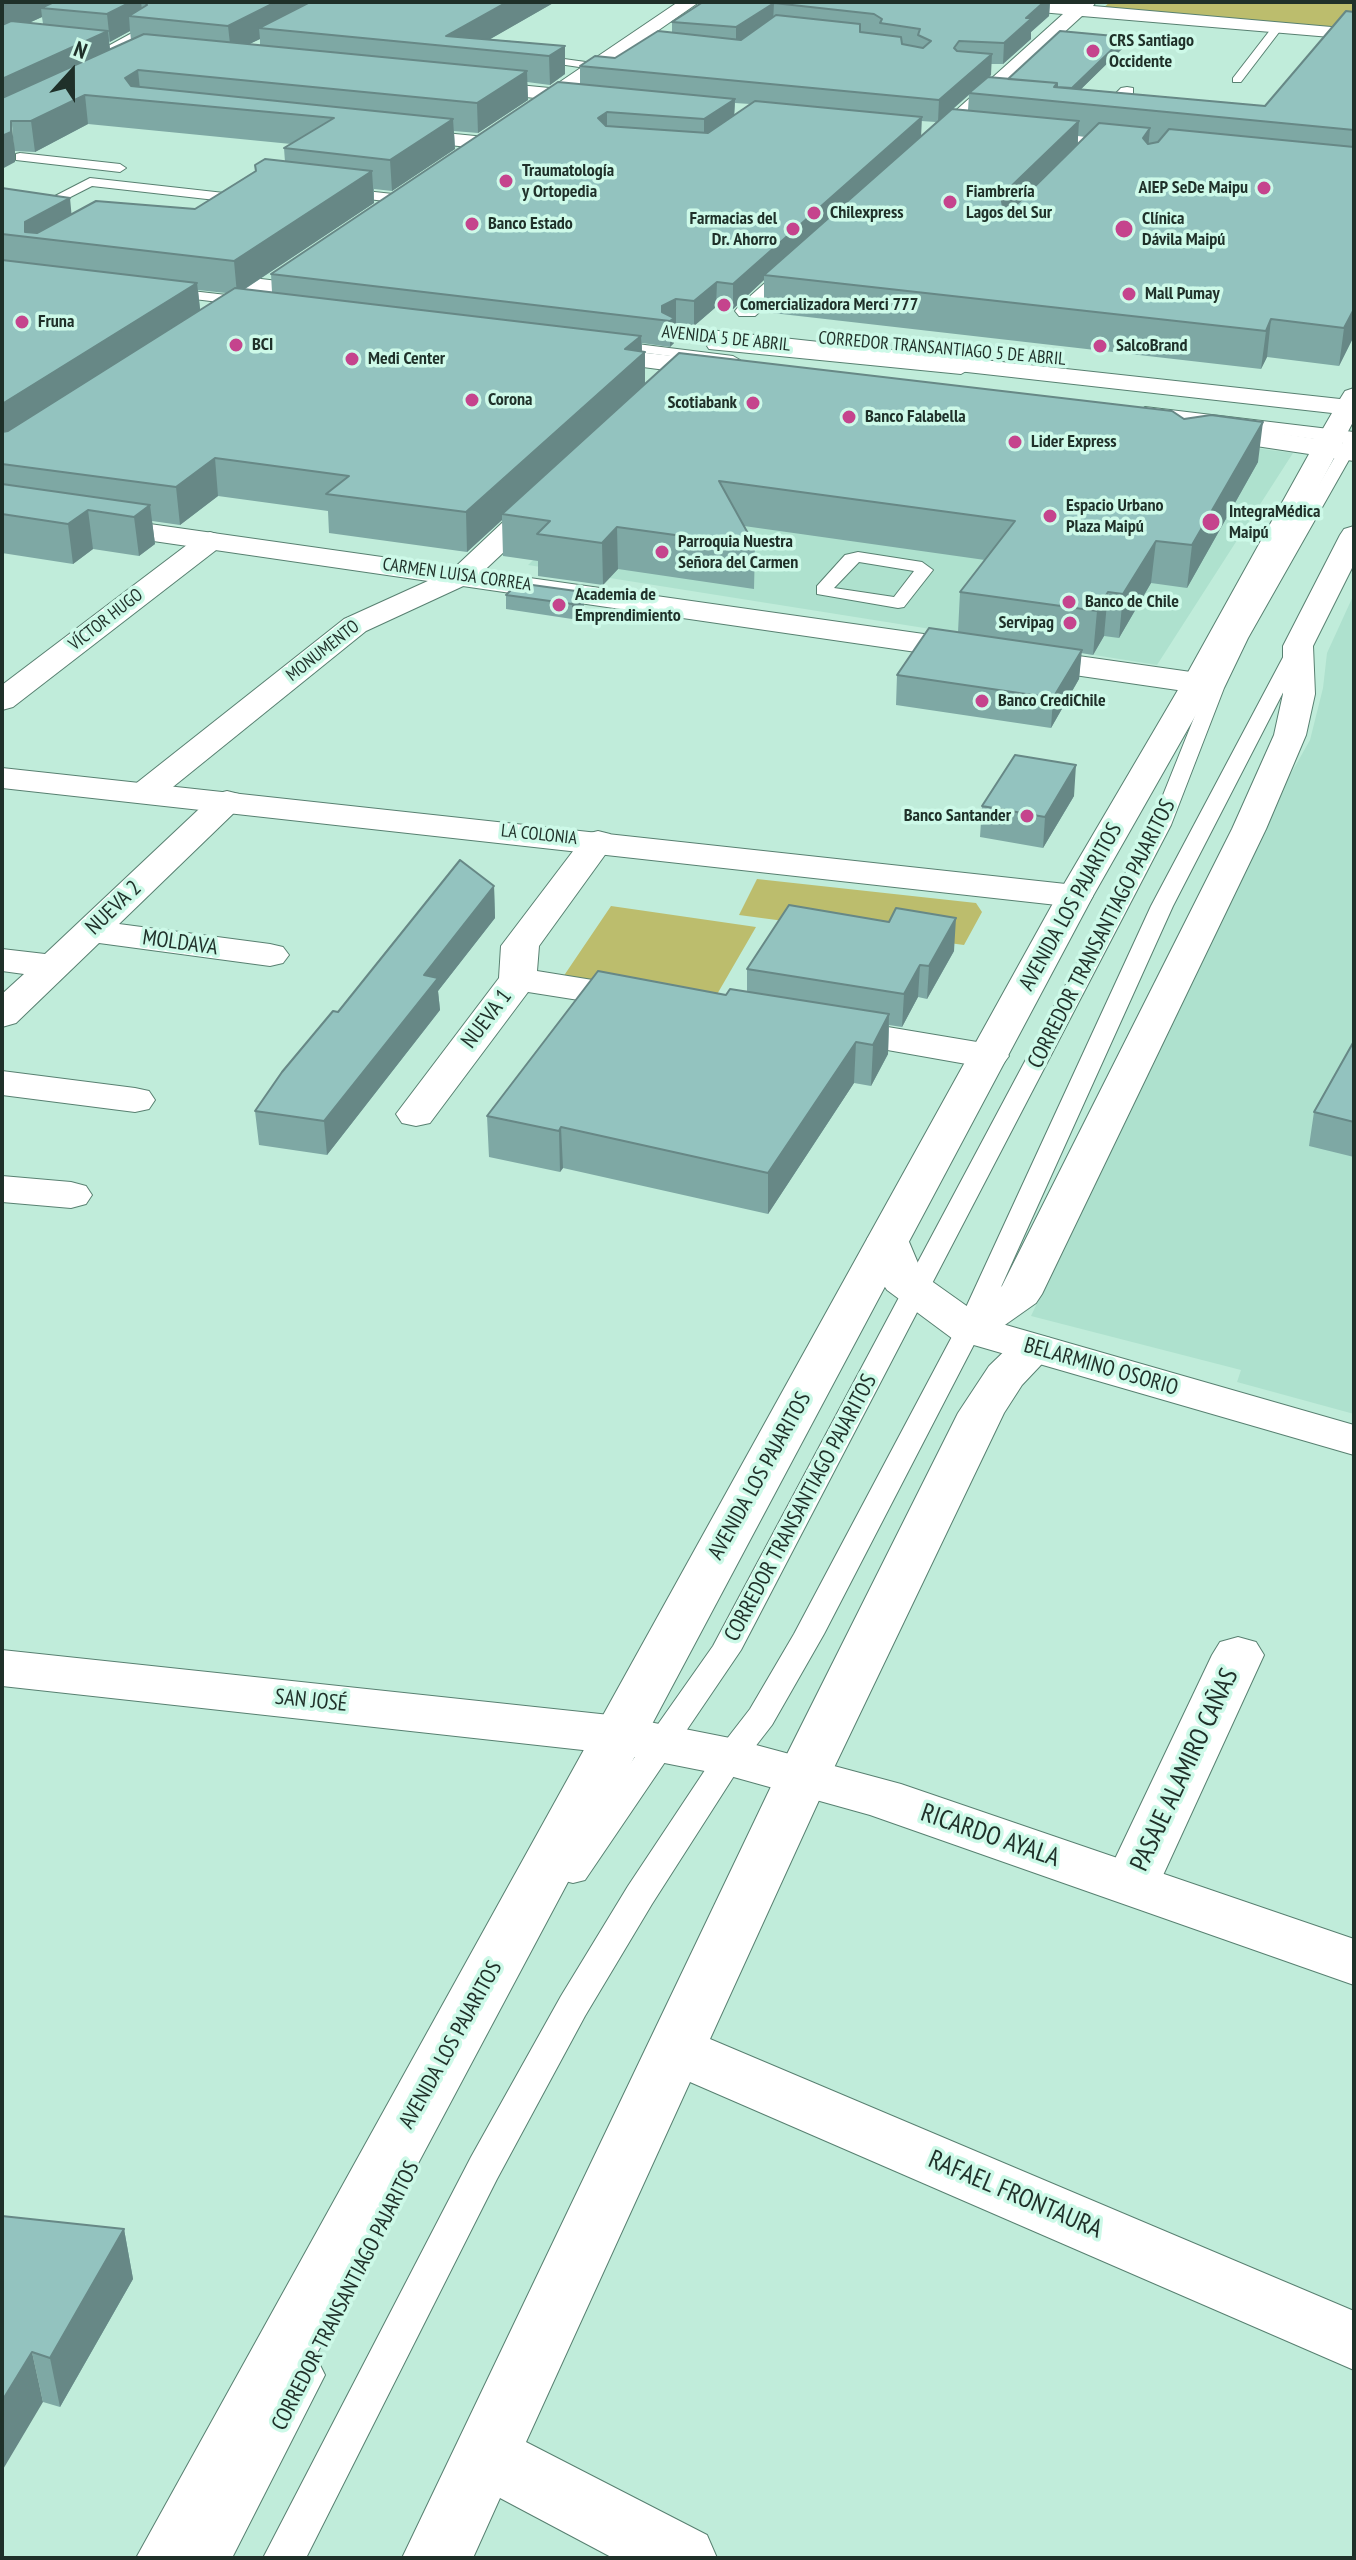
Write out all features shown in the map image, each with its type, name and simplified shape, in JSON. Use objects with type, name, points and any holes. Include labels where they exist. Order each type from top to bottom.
[{"type":"street","points":[[460,160],[690,2]]},
{"type":"street","points":[[982,2],[1083,6],[1354,34]]},
{"type":"street","points":[[970,135],[944,132],[979,100],[1004,71],[1083,6]]},
{"type":"street","points":[[77,48],[121,59]]},
{"type":"street","points":[[445,84],[617,100]]},
{"type":"street","points":[[1085,148],[1108,112],[1127,92]]},
{"type":"street","points":[[979,100],[1006,103]]},
{"type":"street","points":[[1078,109],[1108,112]]},
{"type":"street","points":[[378,132],[485,143]]},
{"type":"street","points":[[377,216],[425,183]]},
{"type":"street","points":[[747,311],[826,241]]},
{"type":"street","points":[[301,267],[251,305],[151,287],[251,305],[354,301]]},
{"type":"street","name":"AVENIDA 5 DE ABRIL","points":[[580,337],[687,366],[818,381]]},
{"type":"street","name":"AVENIDA 5 DE ABRIL","points":[[580,337],[1348,430]]},
{"type":"street","points":[[662,389],[687,366]]},
{"type":"street","points":[[1127,414],[1348,430]]},
{"type":"street","name":"AVENIDA LOS PAJARITOS","points":[[171,2558],[639,1739],[889,1239],[1075,896],[1348,430]]},
{"type":"street","name":"MONUMENTO","points":[[146,792],[355,625],[462,576],[561,483]]},
{"type":"street","name":"CARMEN LUISA CORREA","points":[[2,511],[1198,683]]},
{"type":"street","points":[[969,1329],[1020,1294],[1249,829],[1290,735],[1299,694],[1298,646],[1354,535]]},
{"type":"street","name":"VÍCTOR HUGO","points":[[2,700],[210,541]]},
{"type":"street","name":"LA COLONIA","points":[[2,778],[598,841],[1075,896]]},
{"type":"street","name":"NUEVA 2","points":[[2,1015],[227,801]]},
{"type":"street","name":"NUEVA 1","points":[[416,1114],[518,979],[520,946],[598,841]]},
{"type":"street","name":"MOLDAVA","points":[[90,931],[270,955]]},
{"type":"street","points":[[2,960],[53,966]]},
{"type":"street","points":[[518,979],[673,1004]]},
{"type":"street","points":[[797,1024],[989,1056]]},
{"type":"street","points":[[2,1083],[135,1100]]},
{"type":"street","points":[[2,1189],[71,1195]]},
{"type":"street","name":"BELARMINO OSORIO","points":[[889,1239],[903,1281],[916,1294],[969,1329],[1354,1440]]},
{"type":"street","points":[[437,2558],[804,1774],[981,1413],[1005,1376],[1034,1348]]},
{"type":"street","name":"PASAJE ALAMIRO CAÑAS","points":[[1131,1884],[1238,1655]]},
{"type":"street","name":"SAN JOSÉ","points":[[2,1668],[639,1739]]},
{"type":"street","name":"RICARDO AYALA","points":[[639,1739],[804,1774],[1354,1962]]},
{"type":"street","name":"RAFAEL FRONTAURA","points":[[676,2050],[1354,2341]]},
{"type":"street","points":[[485,2455],[682,2558]]},
{"type":"lane","points":[[1237,80],[1278,27]]},
{"type":"lane","points":[[121,59],[143,30]]},
{"type":"lane","points":[[625,44],[649,46]]},
{"type":"lane","points":[[542,54],[535,60],[593,66]]},
{"type":"lane","points":[[20,157],[142,170]]},
{"type":"lane","points":[[50,220],[20,217],[90,182],[251,200],[227,214]]},
{"type":"lane","points":[[119,202],[146,188]]},
{"type":"lane","points":[[326,190],[402,199]]},
{"type":"lane","points":[[166,208],[191,193]]},
{"type":"lane","name":"CORREDOR TRANSANTIAGO 5 DE ABRIL","points":[[580,337],[648,349],[926,384]]},
{"type":"lane","name":"CORREDOR TRANSANTIAGO 5 DE ABRIL","points":[[648,349],[687,366]]},
{"type":"lane","name":"CORREDOR TRANSANTIAGO PAJARITOS","points":[[210,2558],[502,1993],[588,1844],[639,1739],[697,1697],[726,1650],[1161,825],[1215,688],[1348,430]]},
{"type":"lane","points":[[865,557],[922,567],[924,570],[898,603],[851,598],[823,590],[851,559],[865,557]]},
{"type":"lane","points":[[839,630],[851,598]]},
{"type":"lane","points":[[839,630],[875,601]]},
{"type":"lane","points":[[284,2558],[484,2168],[573,2006],[730,1757],[761,1717],[809,1634],[969,1329]]},
{"type":"shaded area","points":[[1110,2],[1354,2],[1354,31],[1102,9]]},
{"type":"shaded area","points":[[721,379],[1293,453],[1157,665],[528,565]]},
{"type":"shaded area","points":[[1354,594],[1354,1414],[1237,1382],[1241,1370],[1031,1316],[1264,821],[1310,740],[1323,688],[1327,653]]},
{"type":"shaded area","points":[[757,879],[976,903],[982,912],[964,945],[739,915]]},
{"type":"shaded area","points":[[611,906],[756,927],[712,1003],[561,980]]},
{"type":"building","points":[[54,2],[131,2],[107,14],[41,8]]},
{"type":"building","points":[[145,2],[276,2],[228,26],[129,16],[147,5]]},
{"type":"building","points":[[310,2],[507,2],[446,36],[565,46],[549,56],[259,28]]},
{"type":"building","points":[[703,2],[1044,2],[1026,18],[1032,18],[1004,43],[959,41],[954,48],[957,51],[992,54],[939,100],[580,66],[595,56],[615,58],[658,31],[741,40],[776,15],[860,24],[860,32],[901,37],[902,44],[923,48],[931,41],[918,35],[920,29],[880,23],[882,19],[874,14],[774,3],[736,27],[672,22]]},
{"type":"building","points":[[1346,11],[1354,12],[1354,130],[969,93],[988,77],[1057,83],[1054,87],[1265,106]]},
{"type":"building","points":[[11,21],[108,31],[2,79],[2,25]]},
{"type":"building","points":[[1060,31],[1125,37],[1072,88],[1057,87],[1057,83],[1008,79]]},
{"type":"building","points":[[144,34],[527,71],[477,103],[138,70],[125,78],[131,86],[453,119],[390,160],[284,148],[334,118],[85,95],[31,121],[11,121],[11,132],[2,136],[2,98]]},
{"type":"building","points":[[558,82],[735,99],[704,119],[607,112],[598,118],[606,126],[708,133],[755,101],[922,117],[733,284],[717,282],[694,301],[676,299],[662,306],[662,312],[674,318],[670,321],[271,274]]},
{"type":"building","points":[[952,109],[1079,121],[1001,196],[1003,207],[1015,206],[1099,123],[1150,128],[1143,138],[1148,144],[1158,142],[1169,129],[1354,147],[1354,309],[1344,328],[1271,319],[1266,331],[764,275]]},
{"type":"building","points":[[265,159],[372,171],[234,261],[2,234],[2,188],[70,198],[25,222],[25,232],[37,233],[96,201],[195,209],[256,171],[255,165]]},
{"type":"building","points":[[2,260],[197,283],[2,404]]},
{"type":"building","points":[[235,288],[641,336],[625,349],[645,352],[466,512],[326,494],[349,476],[215,458],[176,487],[2,464],[2,432]]},
{"type":"building","points":[[679,353],[1172,411],[1184,419],[1211,415],[1263,422],[1192,545],[1156,541],[1123,594],[1108,592],[1097,611],[960,592],[1015,521],[719,481],[755,546],[617,527],[602,543],[537,534],[550,521],[502,514]]},
{"type":"building","points":[[2,484],[150,505],[134,517],[88,510],[68,524],[2,514]]},
{"type":"building","points":[[518,583],[583,592],[572,604],[506,595]]},
{"type":"building","points":[[929,628],[1082,650],[1053,698],[897,675]]},
{"type":"building","points":[[1015,755],[1076,765],[1045,817],[982,806]]},
{"type":"building","points":[[460,860],[494,886],[424,975],[438,978],[324,1121],[255,1111],[282,1072],[333,1011],[338,1012]]},
{"type":"building","points":[[789,905],[889,922],[896,908],[956,918],[929,966],[920,965],[904,994],[747,969]]},
{"type":"building","points":[[598,971],[726,995],[730,989],[889,1014],[873,1045],[856,1042],[768,1173],[561,1127],[559,1131],[487,1116]]},
{"type":"building","points":[[1354,1041],[1354,1122],[1314,1112]]},
{"type":"building","points":[[2,2216],[124,2229],[50,2358],[32,2352],[2,2401]]},
{"type":"place","name":"CRS Santiago Occidente","points":[[1093,51]]},
{"type":"place","name":"Traumatología y Ortopedia","points":[[506,181]]},
{"type":"place","name":"AIEP SeDe Maipu","points":[[1264,188]]},
{"type":"place","name":"Fiambrería Lagos del Sur","points":[[950,202]]},
{"type":"place","name":"Chilexpress","points":[[814,213]]},
{"type":"place","name":"Banco Estado","points":[[472,224]]},
{"type":"place","name":"Farmacias del Dr. Ahorro","points":[[793,229]]},
{"type":"place","name":"Clínica Dávila Maipú","points":[[1124,229]]},
{"type":"place","name":"Mall Pumay","points":[[1129,294]]},
{"type":"place","name":"Comercializadora Merci 777","points":[[724,305]]},
{"type":"place","name":"Fruna","points":[[22,322]]},
{"type":"place","name":"BCI","points":[[236,345]]},
{"type":"place","name":"SalcoBrand","points":[[1100,346]]},
{"type":"place","name":"Medi Center","points":[[352,359]]},
{"type":"place","name":"Corona","points":[[472,400]]},
{"type":"place","name":"Scotiabank","points":[[753,403]]},
{"type":"place","name":"Banco Falabella","points":[[849,417]]},
{"type":"place","name":"Lider Express","points":[[1015,442]]},
{"type":"place","name":"Espacio Urbano Plaza Maipú","points":[[1050,516]]},
{"type":"place","name":"IntegraMédica Maipú","points":[[1211,522]]},
{"type":"place","name":"Parroquia Nuestra Señora del Carmen","points":[[662,552]]},
{"type":"place","name":"Banco de Chile","points":[[1069,602]]},
{"type":"place","name":"Academia de Emprendimiento","points":[[559,605]]},
{"type":"place","name":"Servipag","points":[[1070,623]]},
{"type":"place","name":"Banco CrediChile","points":[[982,701]]},
{"type":"place","name":"Banco Santander","points":[[1027,816]]}]
